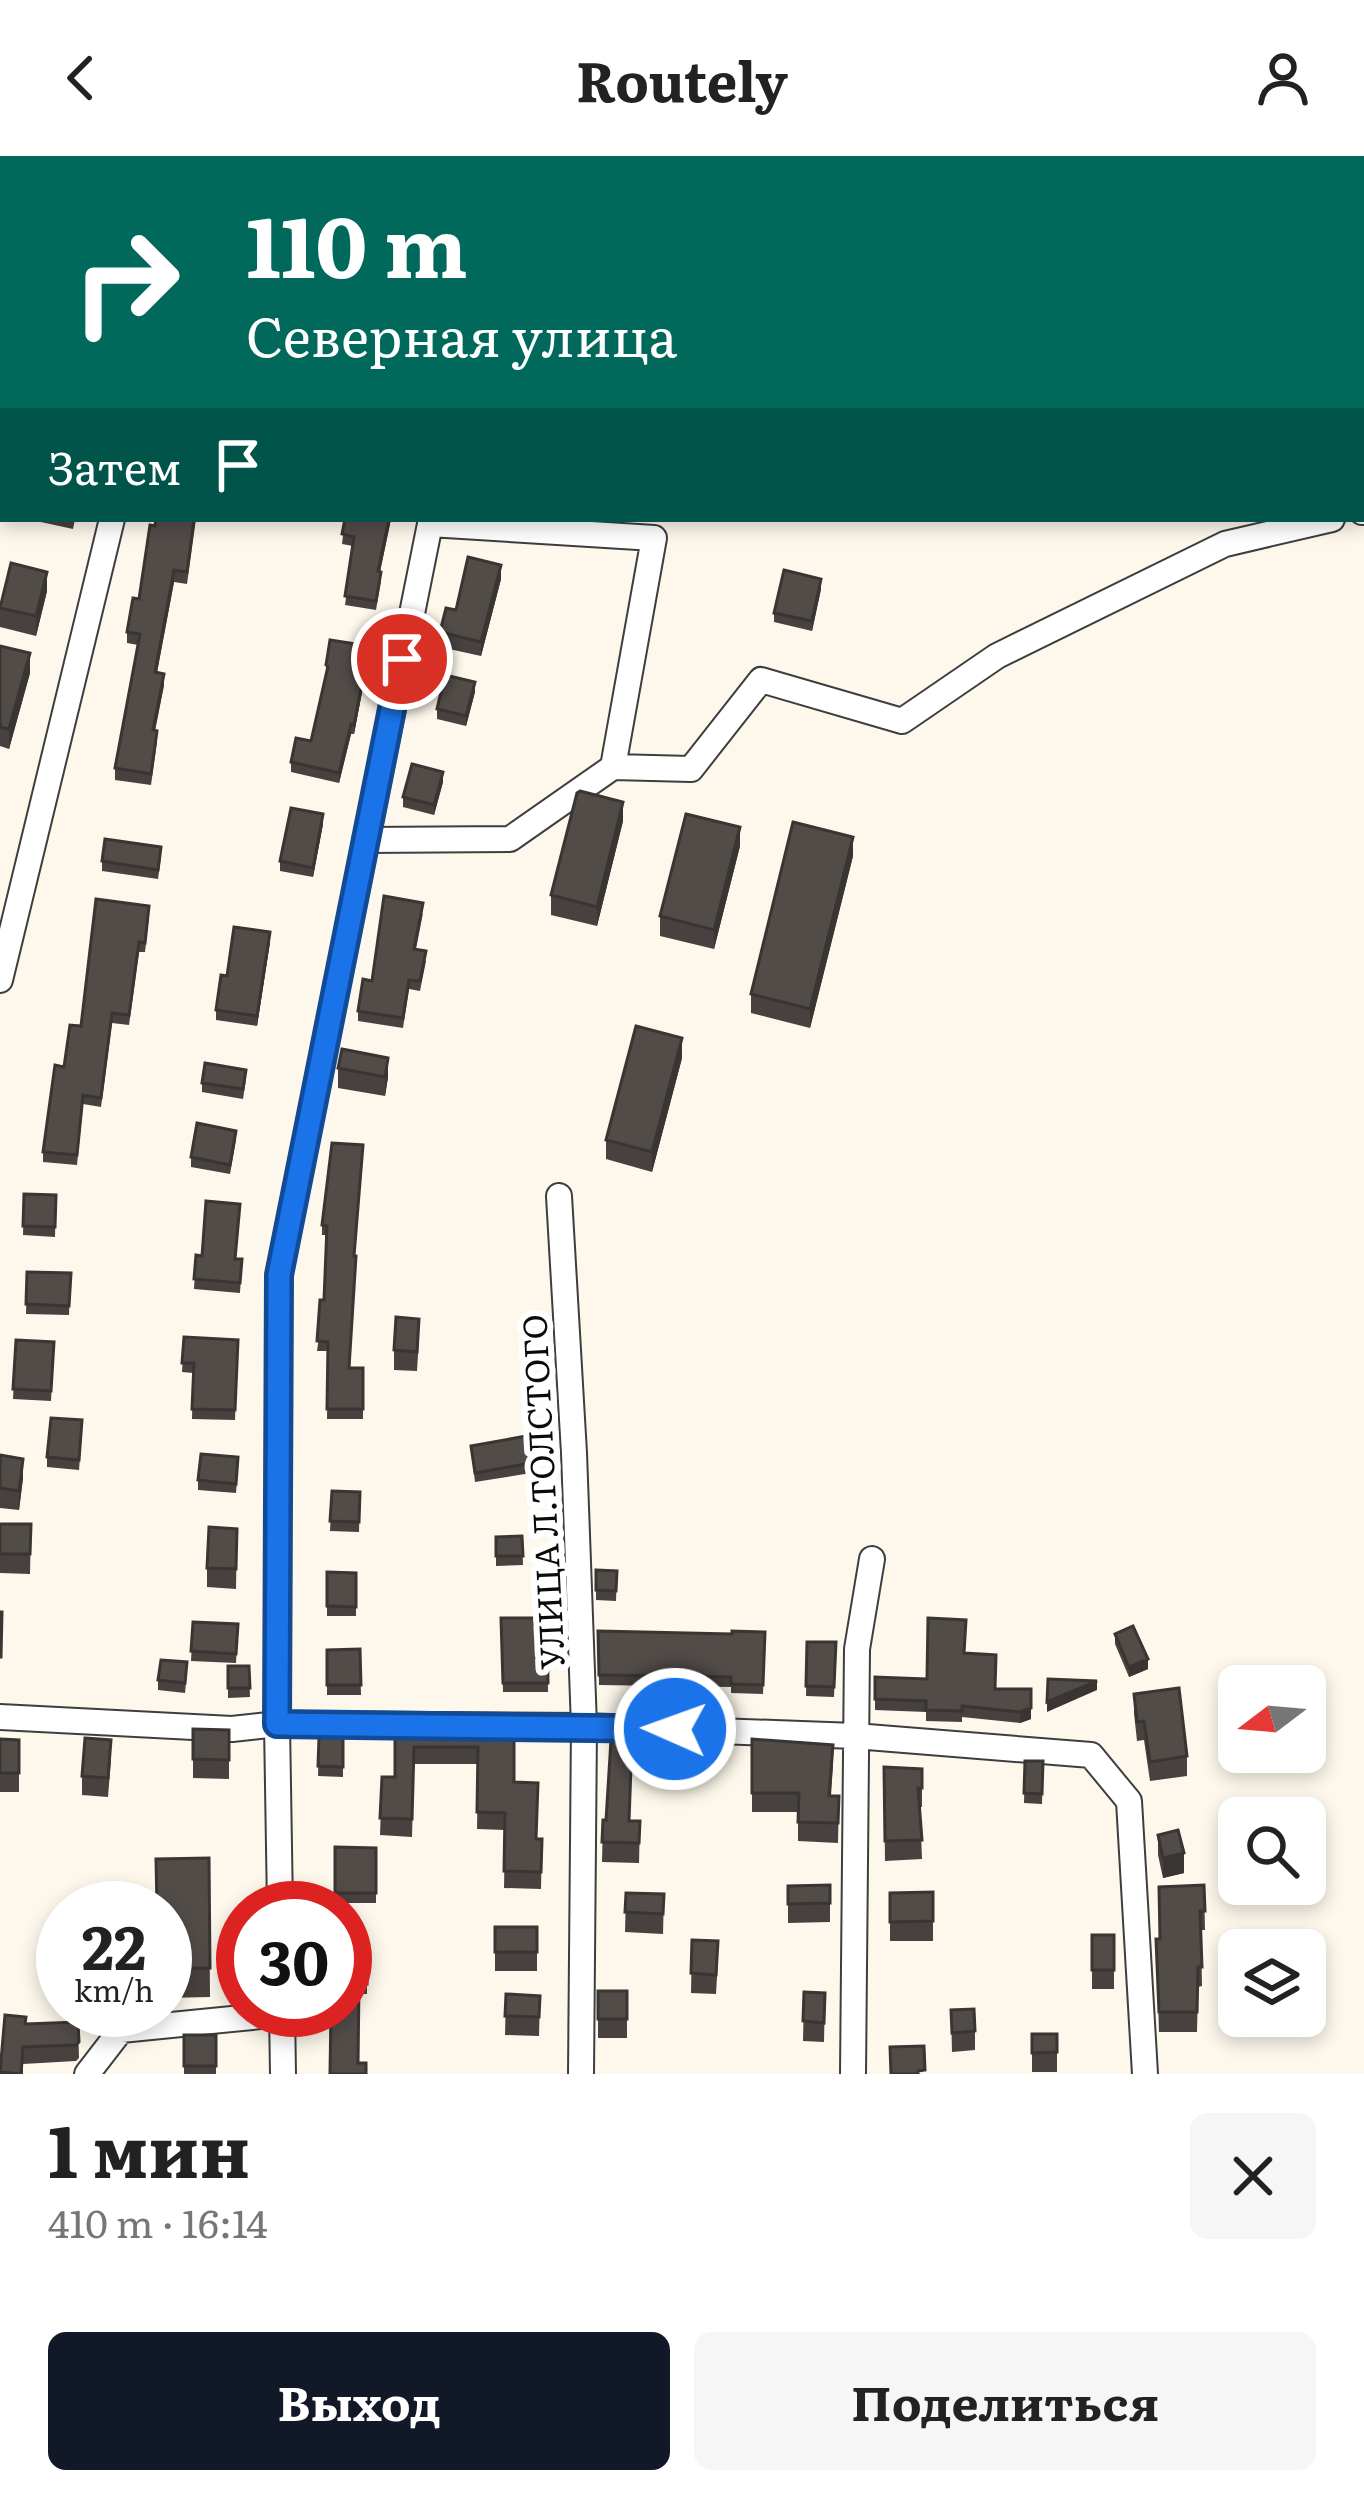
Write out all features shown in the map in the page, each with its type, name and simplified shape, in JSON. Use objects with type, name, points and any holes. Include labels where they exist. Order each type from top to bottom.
[{"type":"street","points":[[0,980],[111,522]]},
{"type":"street","points":[[280,1881],[279,1275],[430,522],[654,538],[613,767]]},
{"type":"street","points":[[365,840],[510,839],[613,767],[692,769],[761,680],[902,721],[997,656],[1225,544],[1319,522]]},
{"type":"street","name":"УЛИЦА Л.ТОЛСТОГО","points":[[560,1196],[584,1726],[581,2074]]},
{"type":"street","points":[[853,2074],[857,1649],[872,1559]]},
{"type":"street","points":[[0,1717],[232,1729],[277,1724],[584,1726],[855,1736],[1091,1755],[1129,1801],[1145,2074]]},
{"type":"street","points":[[87,2074],[121,2030],[216,2019]]},
{"type":"street","points":[[282,2037],[283,2074]]},
{"type":"building","points":[[156,522],[194,522],[187,572],[174,570],[155,672],[164,674],[153,730],[157,731],[151,774],[115,768],[140,634],[127,632],[133,598],[139,599],[150,525]]},
{"type":"building","points":[[344,522],[388,522],[376,601],[345,596],[354,537],[342,534]]},
{"type":"building","points":[[468,557],[501,565],[481,642],[440,632],[446,608],[456,610]]},
{"type":"building","points":[[11,563],[47,572],[36,616],[0,608]]},
{"type":"building","points":[[784,570],[821,579],[812,621],[774,613]]},
{"type":"building","points":[[330,640],[369,646],[339,773],[291,762],[296,738],[311,741]]},
{"type":"building","points":[[0,646],[30,653],[9,729],[0,727]]},
{"type":"building","points":[[445,675],[475,682],[466,716],[437,709]]},
{"type":"building","points":[[412,764],[443,772],[434,805],[403,797]]},
{"type":"building","points":[[580,791],[623,802],[597,907],[551,895]]},
{"type":"building","points":[[291,808],[323,814],[313,868],[280,861]]},
{"type":"building","points":[[686,814],[740,827],[714,930],[660,916]]},
{"type":"building","points":[[793,822],[853,837],[810,1009],[751,994]]},
{"type":"building","points":[[105,839],[161,847],[158,870],[102,861]]},
{"type":"building","points":[[384,896],[423,903],[414,949],[426,951],[420,981],[409,980],[403,1018],[358,1011],[363,979],[372,981]]},
{"type":"building","points":[[96,899],[149,906],[145,943],[139,942],[129,1015],[112,1013],[101,1098],[83,1095],[77,1155],[43,1152],[55,1065],[64,1067],[70,1025],[81,1026]]},
{"type":"building","points":[[234,927],[270,932],[257,1016],[216,1010]]},
{"type":"building","points":[[636,1026],[682,1038],[652,1152],[606,1140]]},
{"type":"building","points":[[342,1049],[388,1058],[385,1077],[338,1068]]},
{"type":"building","points":[[205,1063],[246,1070],[243,1089],[202,1083]]},
{"type":"building","points":[[197,1123],[236,1131],[230,1165],[191,1157]]},
{"type":"building","points":[[332,1143],[363,1145],[349,1368],[363,1368],[363,1409],[327,1409],[328,1342],[317,1341],[320,1300],[324,1300],[327,1226],[322,1225]]},
{"type":"building","points":[[24,1194],[56,1195],[55,1227],[23,1226]]},
{"type":"building","points":[[206,1201],[240,1204],[235,1259],[242,1259],[240,1283],[194,1279],[196,1255],[202,1256]]},
{"type":"building","points":[[27,1272],[71,1273],[69,1306],[26,1304]]},
{"type":"building","points":[[396,1317],[419,1319],[417,1352],[394,1350]]},
{"type":"building","points":[[184,1337],[238,1340],[235,1410],[192,1409],[194,1363],[182,1363]]},
{"type":"building","points":[[16,1340],[54,1342],[51,1391],[13,1389]]},
{"type":"building","points":[[51,1418],[82,1420],[79,1460],[47,1457]]},
{"type":"building","points":[[526,1436],[531,1463],[475,1473],[471,1446]]},
{"type":"building","points":[[201,1454],[238,1457],[236,1484],[198,1480]]},
{"type":"building","points":[[0,1455],[23,1459],[19,1491],[0,1488]]},
{"type":"building","points":[[332,1491],[360,1492],[359,1522],[330,1521]]},
{"type":"building","points":[[0,1524],[31,1524],[30,1554],[0,1554]]},
{"type":"building","points":[[209,1527],[237,1529],[236,1569],[207,1568]]},
{"type":"building","points":[[522,1536],[523,1556],[496,1556],[496,1537]]},
{"type":"building","points":[[596,1570],[617,1571],[616,1591],[596,1590]]},
{"type":"building","points":[[327,1572],[356,1573],[356,1607],[327,1606]]},
{"type":"building","points":[[501,1618],[547,1618],[548,1683],[503,1683]]},
{"type":"building","points":[[928,1618],[966,1620],[964,1653],[996,1655],[995,1689],[1031,1689],[1031,1708],[1020,1712],[962,1706],[962,1711],[926,1710],[926,1701],[875,1699],[875,1677],[927,1679]]},
{"type":"building","points":[[193,1622],[238,1624],[236,1654],[191,1651]]},
{"type":"building","points":[[1133,1626],[1148,1659],[1129,1667],[1115,1634]]},
{"type":"building","points":[[598,1631],[765,1632],[763,1685],[731,1684],[731,1677],[599,1675]]},
{"type":"building","points":[[807,1642],[836,1642],[834,1687],[806,1686]]},
{"type":"building","points":[[360,1649],[361,1685],[327,1685],[327,1650]]},
{"type":"building","points":[[161,1660],[187,1662],[185,1683],[158,1680]]},
{"type":"building","points":[[228,1666],[249,1666],[250,1688],[228,1688]]},
{"type":"building","points":[[1048,1679],[1097,1681],[1047,1702]]},
{"type":"building","points":[[1179,1688],[1187,1756],[1150,1762],[1134,1694]]},
{"type":"building","points":[[395,1726],[514,1730],[514,1782],[538,1783],[536,1839],[542,1839],[541,1872],[504,1871],[505,1813],[477,1812],[478,1747],[414,1747],[412,1819],[380,1818],[382,1777],[395,1777]]},
{"type":"building","points":[[193,1729],[229,1730],[229,1760],[193,1759]]},
{"type":"building","points":[[319,1737],[343,1737],[343,1767],[318,1766]]},
{"type":"building","points":[[85,1738],[111,1740],[108,1778],[82,1776]]},
{"type":"building","points":[[0,1739],[19,1740],[19,1773],[0,1773]]},
{"type":"building","points":[[752,1739],[833,1745],[829,1796],[839,1796],[838,1823],[798,1822],[799,1793],[752,1793]]},
{"type":"building","points":[[611,1740],[632,1740],[629,1821],[640,1821],[639,1843],[602,1842]]},
{"type":"building","points":[[1025,1761],[1043,1761],[1042,1794],[1024,1793]]},
{"type":"building","points":[[884,1767],[922,1769],[922,1788],[918,1788],[922,1840],[885,1841]]},
{"type":"building","points":[[1178,1830],[1184,1853],[1163,1858],[1158,1835]]},
{"type":"building","points":[[335,1847],[376,1848],[376,1893],[372,1893],[372,1881],[335,1881]]},
{"type":"building","points":[[209,1858],[210,1968],[192,1968],[192,1881],[156,1881],[156,1859]]},
{"type":"building","points":[[830,1885],[830,1903],[788,1904],[788,1886]]},
{"type":"building","points":[[1204,1885],[1197,2012],[1159,2012],[1159,1887]]},
{"type":"building","points":[[933,1892],[933,1921],[890,1922],[890,1893]]},
{"type":"building","points":[[626,1893],[664,1894],[663,1914],[625,1912]]},
{"type":"building","points":[[495,1927],[537,1927],[537,1952],[495,1952]]},
{"type":"building","points":[[1092,1935],[1114,1935],[1114,1970],[1092,1970]]},
{"type":"building","points":[[692,1940],[718,1941],[716,1975],[691,1973]]},
{"type":"building","points":[[598,1991],[627,1991],[627,2019],[598,2019]]},
{"type":"building","points":[[804,1992],[825,1993],[824,2023],[803,2021]]},
{"type":"building","points":[[506,1994],[540,1996],[539,2017],[505,2016]]},
{"type":"building","points":[[974,2009],[975,2031],[952,2033],[951,2010]]},
{"type":"building","points":[[5,2015],[26,2017],[25,2024],[36,2024],[36,2037],[79,2037],[76,2045],[23,2047],[21,2074],[0,2072]]},
{"type":"building","points":[[1032,2034],[1057,2034],[1057,2052],[1032,2053]]},
{"type":"building","points":[[216,2035],[216,2066],[184,2066],[184,2037]]},
{"type":"building","points":[[331,2037],[358,2037],[358,2063],[366,2063],[366,2074],[330,2074]]},
{"type":"building","points":[[924,2046],[925,2070],[891,2074],[890,2047]]},
{"type":"route","points":[[402,659],[279,1275],[277,1724],[675,1729]]}]
